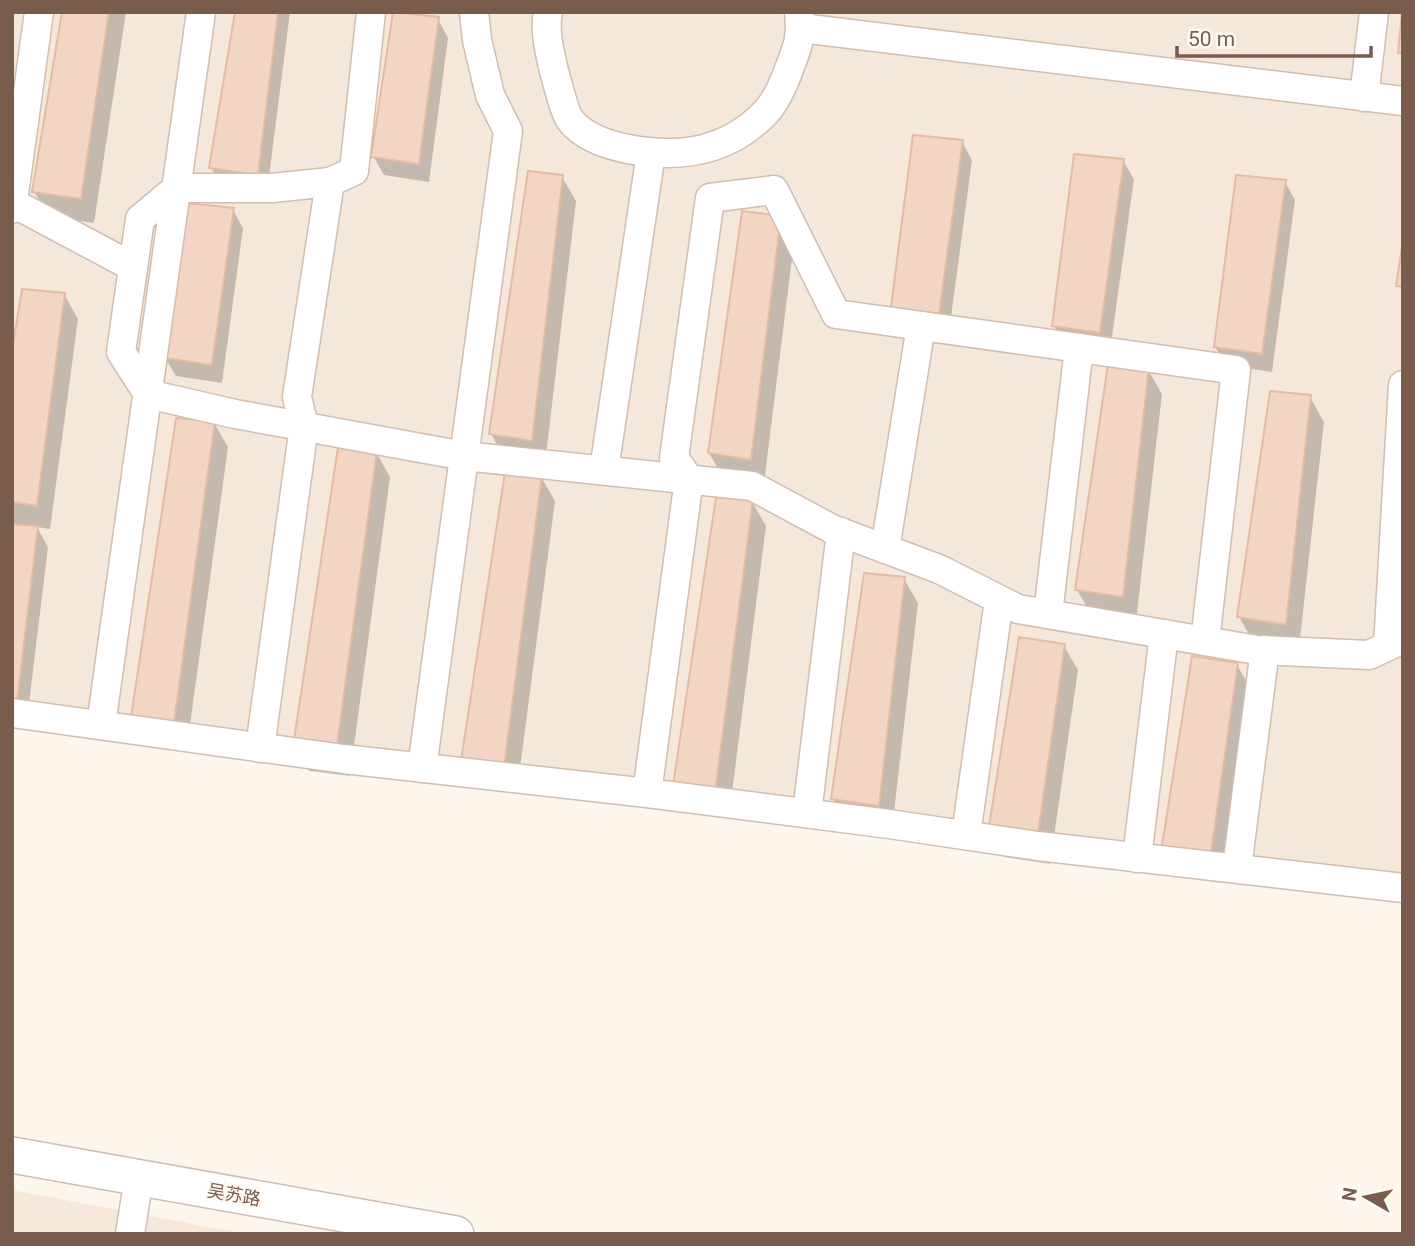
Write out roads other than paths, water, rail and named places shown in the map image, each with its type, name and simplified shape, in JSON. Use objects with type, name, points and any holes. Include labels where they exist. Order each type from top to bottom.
[{"type":"street","points":[[12,209],[39,12]]},
{"type":"street","points":[[101,724],[201,12]]},
{"type":"street","points":[[371,12],[354,171],[330,182],[272,187],[177,188],[140,219],[121,352],[148,394],[235,414],[464,456],[752,486],[841,532],[939,569],[1018,609],[1265,650],[1369,655],[1395,642],[1403,386]]},
{"type":"street","points":[[422,768],[508,131],[490,94],[477,40],[474,12]]},
{"type":"street","points":[[548,12],[549,45],[569,120],[589,136],[615,147],[651,153],[708,149],[740,133],[768,111],[799,45],[800,20],[1403,101]]},
{"type":"street","points":[[1364,97],[1374,12]]},
{"type":"street","points":[[604,470],[651,153]]},
{"type":"street","points":[[260,748],[304,426],[297,397],[330,182]]},
{"type":"street","points":[[647,793],[689,479],[674,458],[710,198],[774,190],[836,314],[1236,370],[1205,641]]},
{"type":"street","points":[[13,203],[133,267]]},
{"type":"street","points":[[885,549],[921,326]]},
{"type":"street","points":[[1048,614],[1079,348]]},
{"type":"street","points":[[807,813],[841,532]]},
{"type":"street","points":[[966,835],[999,600]]},
{"type":"street","points":[[1137,858],[1164,634]]},
{"type":"street","points":[[1237,868],[1265,650]]},
{"type":"street","points":[[12,713],[260,748],[807,813],[1137,858],[1403,888]]},
{"type":"street","name":"吴苏路","points":[[12,1155],[456,1234]]},
{"type":"street","points":[[130,1234],[139,1178]]}]
